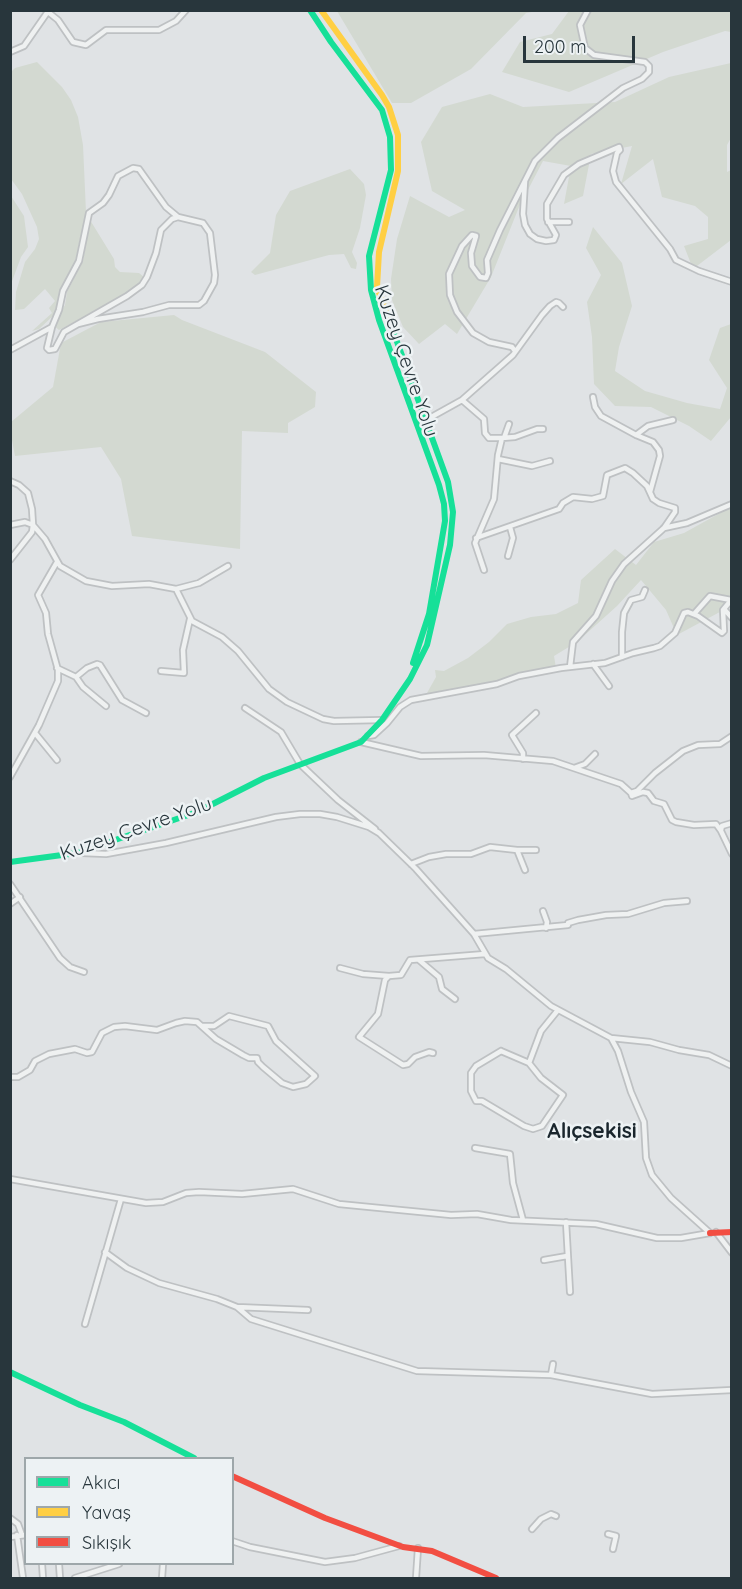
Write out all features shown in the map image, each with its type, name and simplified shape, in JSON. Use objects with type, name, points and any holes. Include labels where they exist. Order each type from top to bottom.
[{"type":"main road","name":"Kuzey Çevre Yolu","points":[[310,10],[331,42],[376,100],[388,129],[392,149],[391,170],[369,256],[371,290],[444,504],[444,531],[429,614],[417,657],[403,688]]},
{"type":"main road","name":"Kuzey Çevre Yolu","points":[[10,862],[77,853],[197,812],[243,788],[300,764],[362,742],[382,720],[420,660],[440,595],[453,512],[448,482],[377,287],[379,252],[398,171],[398,135],[389,107],[382,95],[321,10]]},
{"type":"main road","points":[[713,1233],[732,1232]]},
{"type":"main road","points":[[10,1372],[80,1405],[124,1422],[192,1457]]},
{"type":"main road","points":[[234,1477],[325,1518],[403,1547],[418,1548],[453,1559],[496,1578]]},
{"type":"street","points":[[10,52],[24,46],[48,11],[58,20],[73,42],[86,45],[106,30],[159,30],[176,21],[186,10]]},
{"type":"street","points":[[515,351],[512,347],[489,342],[473,333],[457,312],[450,294],[449,274],[462,246],[472,235],[476,236],[471,253],[472,266],[480,277],[486,278],[487,260],[536,161],[558,138],[649,72],[649,66],[645,62],[594,55],[585,48],[580,25],[588,10]]},
{"type":"street","points":[[525,181],[523,214],[525,225],[530,234],[537,239],[554,240],[556,235],[548,222],[546,209],[548,200],[564,176],[579,164],[619,147],[614,171],[616,182],[670,249],[676,260],[699,271],[732,282]]},
{"type":"street","points":[[78,324],[169,306],[199,305],[204,301],[214,283],[215,275],[210,233],[203,223],[178,217],[166,207],[139,169],[133,168],[118,177],[103,203],[89,213],[79,261],[63,291],[59,310],[46,344],[47,348],[52,350],[57,347],[64,332],[78,324],[128,296],[142,285],[156,253],[161,230],[171,219],[178,217]]},
{"type":"street","points":[[548,222],[569,222]]},
{"type":"street","points":[[426,420],[462,400],[515,351],[550,306],[556,302],[562,307]]},
{"type":"street","points":[[10,350],[15,343],[52,327]]},
{"type":"street","points":[[592,397],[601,416],[653,442],[660,456],[650,492]]},
{"type":"street","points":[[462,400],[483,419],[485,433],[489,438],[515,437],[543,429]]},
{"type":"street","points":[[636,435],[648,426],[673,420]]},
{"type":"street","points":[[484,570],[477,553],[476,538],[494,499],[498,459],[509,424]]},
{"type":"street","points":[[498,459],[532,466],[550,461]]},
{"type":"street","points":[[476,538],[559,509],[563,503],[573,497],[592,499],[603,496],[607,475],[625,468],[647,486],[656,502],[675,508],[675,512],[664,528],[624,564],[612,581],[596,616],[573,642],[570,667]]},
{"type":"street","points":[[10,481],[28,493],[33,525],[32,532],[10,560]]},
{"type":"street","points":[[664,528],[687,523],[732,504]]},
{"type":"street","points":[[10,525],[25,522],[33,525],[45,539],[57,562],[66,571],[78,578],[104,585],[149,584],[176,589],[199,583],[228,566]]},
{"type":"street","points":[[508,556],[513,538],[510,527]]},
{"type":"street","points":[[10,777],[35,733],[56,688],[57,668],[48,634],[46,613],[38,595],[57,562]]},
{"type":"street","points":[[176,589],[190,619],[222,637],[238,651],[269,689],[287,702],[323,719],[334,721],[382,720]]},
{"type":"street","points":[[622,657],[624,613],[631,600],[642,597],[645,590]]},
{"type":"street","points":[[368,736],[374,735],[411,700],[496,684],[519,676],[605,663],[660,646],[675,633],[684,613],[694,614],[722,633],[724,631],[724,609],[731,599],[710,596],[694,614]]},
{"type":"street","points":[[724,609],[732,618]]},
{"type":"street","points":[[161,671],[184,673],[183,650],[190,619]]},
{"type":"street","points":[[593,664],[609,686]]},
{"type":"street","points":[[76,677],[87,668],[100,665],[122,700],[146,713]]},
{"type":"street","points":[[57,668],[76,677],[86,691],[106,705]]},
{"type":"street","points":[[245,708],[281,732],[300,764],[338,800],[367,821],[411,864],[474,934],[485,954],[558,1010],[611,1038],[650,1042],[679,1050],[709,1054],[732,1066]]},
{"type":"street","points":[[523,759],[523,753],[512,735],[536,713]]},
{"type":"street","points":[[35,733],[57,759]]},
{"type":"street","points":[[631,793],[637,791],[683,751],[698,746],[720,744],[732,736]]},
{"type":"street","points":[[362,742],[421,756],[484,754],[553,761],[624,785],[632,796],[648,793],[656,802],[664,804],[672,820],[676,822],[694,825],[716,824],[732,854]]},
{"type":"street","points":[[574,768],[585,764],[595,754]]},
{"type":"street","points":[[77,853],[106,854],[166,843],[276,817],[300,814],[337,817],[369,827],[379,833]]},
{"type":"street","points":[[721,830],[722,826],[732,823]]},
{"type":"street","points":[[411,864],[429,857],[471,854],[490,847],[536,850]]},
{"type":"street","points":[[517,850],[525,870]]},
{"type":"street","points":[[10,884],[60,958],[70,967],[84,972]]},
{"type":"street","points":[[10,904],[20,897]]},
{"type":"street","points":[[474,934],[568,925],[578,920],[628,914],[664,903],[687,901]]},
{"type":"street","points":[[543,911],[547,922],[546,928]]},
{"type":"street","points":[[340,968],[363,974],[401,975],[408,961],[485,954]]},
{"type":"street","points":[[419,960],[439,977],[442,989],[455,999]]},
{"type":"street","points":[[389,976],[385,980],[378,1014],[359,1037],[403,1065],[408,1064],[415,1057],[429,1052],[433,1053]]},
{"type":"street","points":[[529,1063],[541,1031],[558,1010]]},
{"type":"street","points":[[10,1077],[18,1077],[30,1070],[35,1061],[61,1050],[75,1049],[87,1053],[92,1052],[102,1033],[114,1027],[157,1030],[185,1021],[197,1022],[216,1039],[249,1058],[257,1058],[263,1067],[282,1083],[293,1087],[306,1084],[315,1076],[276,1041],[268,1026],[229,1016],[214,1026],[202,1026]]},
{"type":"street","points":[[611,1038],[644,1122],[646,1158],[652,1175],[671,1198],[713,1233],[732,1253]]},
{"type":"street","points":[[501,1051],[529,1063],[541,1078],[563,1095],[542,1126],[533,1129],[511,1120],[482,1101],[476,1101],[471,1091],[471,1073],[476,1066],[501,1051]]},
{"type":"street","points":[[475,1148],[510,1154],[513,1183],[523,1220]]},
{"type":"street","points":[[10,1179],[146,1203],[163,1202],[192,1192],[242,1194],[293,1189],[339,1204],[451,1215],[477,1214],[523,1220],[596,1224],[657,1238],[681,1238],[713,1233]]},
{"type":"street","points":[[85,1324],[121,1199]]},
{"type":"street","points":[[566,1222],[570,1292]]},
{"type":"street","points":[[105,1252],[127,1268],[159,1283],[218,1299],[237,1307],[250,1319],[417,1371],[551,1376],[652,1394],[732,1390]]},
{"type":"street","points":[[544,1260],[567,1256]]},
{"type":"street","points":[[237,1307],[308,1310]]},
{"type":"street","points":[[551,1376],[553,1364]]},
{"type":"street","points":[[532,1529],[541,1519],[551,1514],[556,1516]]},
{"type":"street","points":[[10,1518],[18,1524],[21,1535],[22,1578]]},
{"type":"street","points":[[608,1534],[624,1538]]},
{"type":"street","points":[[10,1537],[21,1535]]},
{"type":"street","points":[[613,1550],[616,1536]]},
{"type":"street","points":[[234,1542],[249,1547],[325,1562],[355,1558],[397,1546],[403,1547]]},
{"type":"street","points":[[416,1578],[418,1548]]},
{"type":"street","points":[[75,1578],[113,1565]]},
{"type":"shaded area","points":[[337,11],[537,11],[526,13],[471,69],[411,103],[392,103]]},
{"type":"shaded area","points":[[569,11],[731,11],[731,32],[725,31],[663,52],[569,92],[502,72],[520,42],[552,34]]},
{"type":"shaded area","points":[[37,62],[62,87],[71,100],[78,117],[83,145],[86,212],[75,262],[61,290],[54,315],[39,329],[32,331],[52,313],[49,308],[55,301],[45,289],[24,309],[15,310],[16,292],[25,262],[39,239],[37,227],[22,194],[11,179],[11,72],[15,68]]},
{"type":"shaded area","points":[[731,63],[732,136],[727,145],[727,172],[731,170],[731,240],[693,269],[684,246],[708,239],[708,217],[695,206],[662,197],[653,159],[621,184],[632,146],[591,154],[583,196],[564,204],[571,166],[543,161],[519,207],[491,277],[457,334],[445,324],[419,344],[403,327],[392,300],[391,279],[397,239],[410,196],[449,217],[465,210],[432,191],[421,142],[442,107],[490,94],[523,107],[615,102],[669,77]]},
{"type":"shaded area","points":[[350,169],[364,184],[366,195],[360,228],[352,252],[357,263],[356,269],[351,268],[344,254],[329,255],[255,275],[251,272],[270,253],[276,215],[290,191]]},
{"type":"shaded area","points":[[11,196],[24,216],[28,247],[21,257],[11,284]]},
{"type":"shaded area","points":[[90,220],[114,259],[115,267],[120,272],[139,273],[144,277],[127,294],[59,330],[53,325],[65,305],[67,292],[83,261]]},
{"type":"shaded area","points":[[593,227],[622,263],[632,306],[619,347],[615,371],[645,391],[687,403],[720,409],[727,388],[709,360],[720,328],[731,324],[731,417],[711,441],[689,426],[651,407],[615,406],[594,384],[592,337],[587,302],[601,275],[586,248]]},
{"type":"shaded area","points":[[174,315],[265,352],[316,392],[315,407],[288,423],[288,433],[242,431],[240,549],[132,536],[121,479],[101,447],[15,456],[11,422],[53,387],[61,343],[101,322]]},
{"type":"shaded area","points":[[731,507],[731,606],[677,635],[666,610],[641,580],[617,606],[577,642],[554,656],[556,668],[514,676],[457,695],[421,698],[427,693],[436,677],[435,670],[444,671],[468,658],[507,624],[531,617],[556,614],[578,603],[581,580],[615,549],[636,565],[654,542],[684,533]]},
{"type":"traffic: fast","points":[[310,10],[382,110],[390,137],[391,170],[369,256],[371,290],[379,320],[439,485],[444,504],[445,521],[429,614],[413,663]]},
{"type":"traffic: fast","points":[[10,862],[77,853],[197,812],[264,778],[361,742],[382,720],[410,679],[427,645],[450,545],[453,512],[448,482],[392,328]]},
{"type":"traffic: fast","points":[[10,1372],[80,1405],[124,1422],[192,1457]]},
{"type":"traffic: slow","points":[[321,10],[382,95],[389,107],[398,135],[398,171],[379,252],[377,287],[392,328]]},
{"type":"traffic: jam","points":[[710,1233],[732,1232]]},
{"type":"traffic: jam","points":[[234,1477],[325,1518],[403,1547],[432,1551],[496,1578]]},
{"type":"district","name":"Alıçsekisi","points":[[592,1132]]}]
